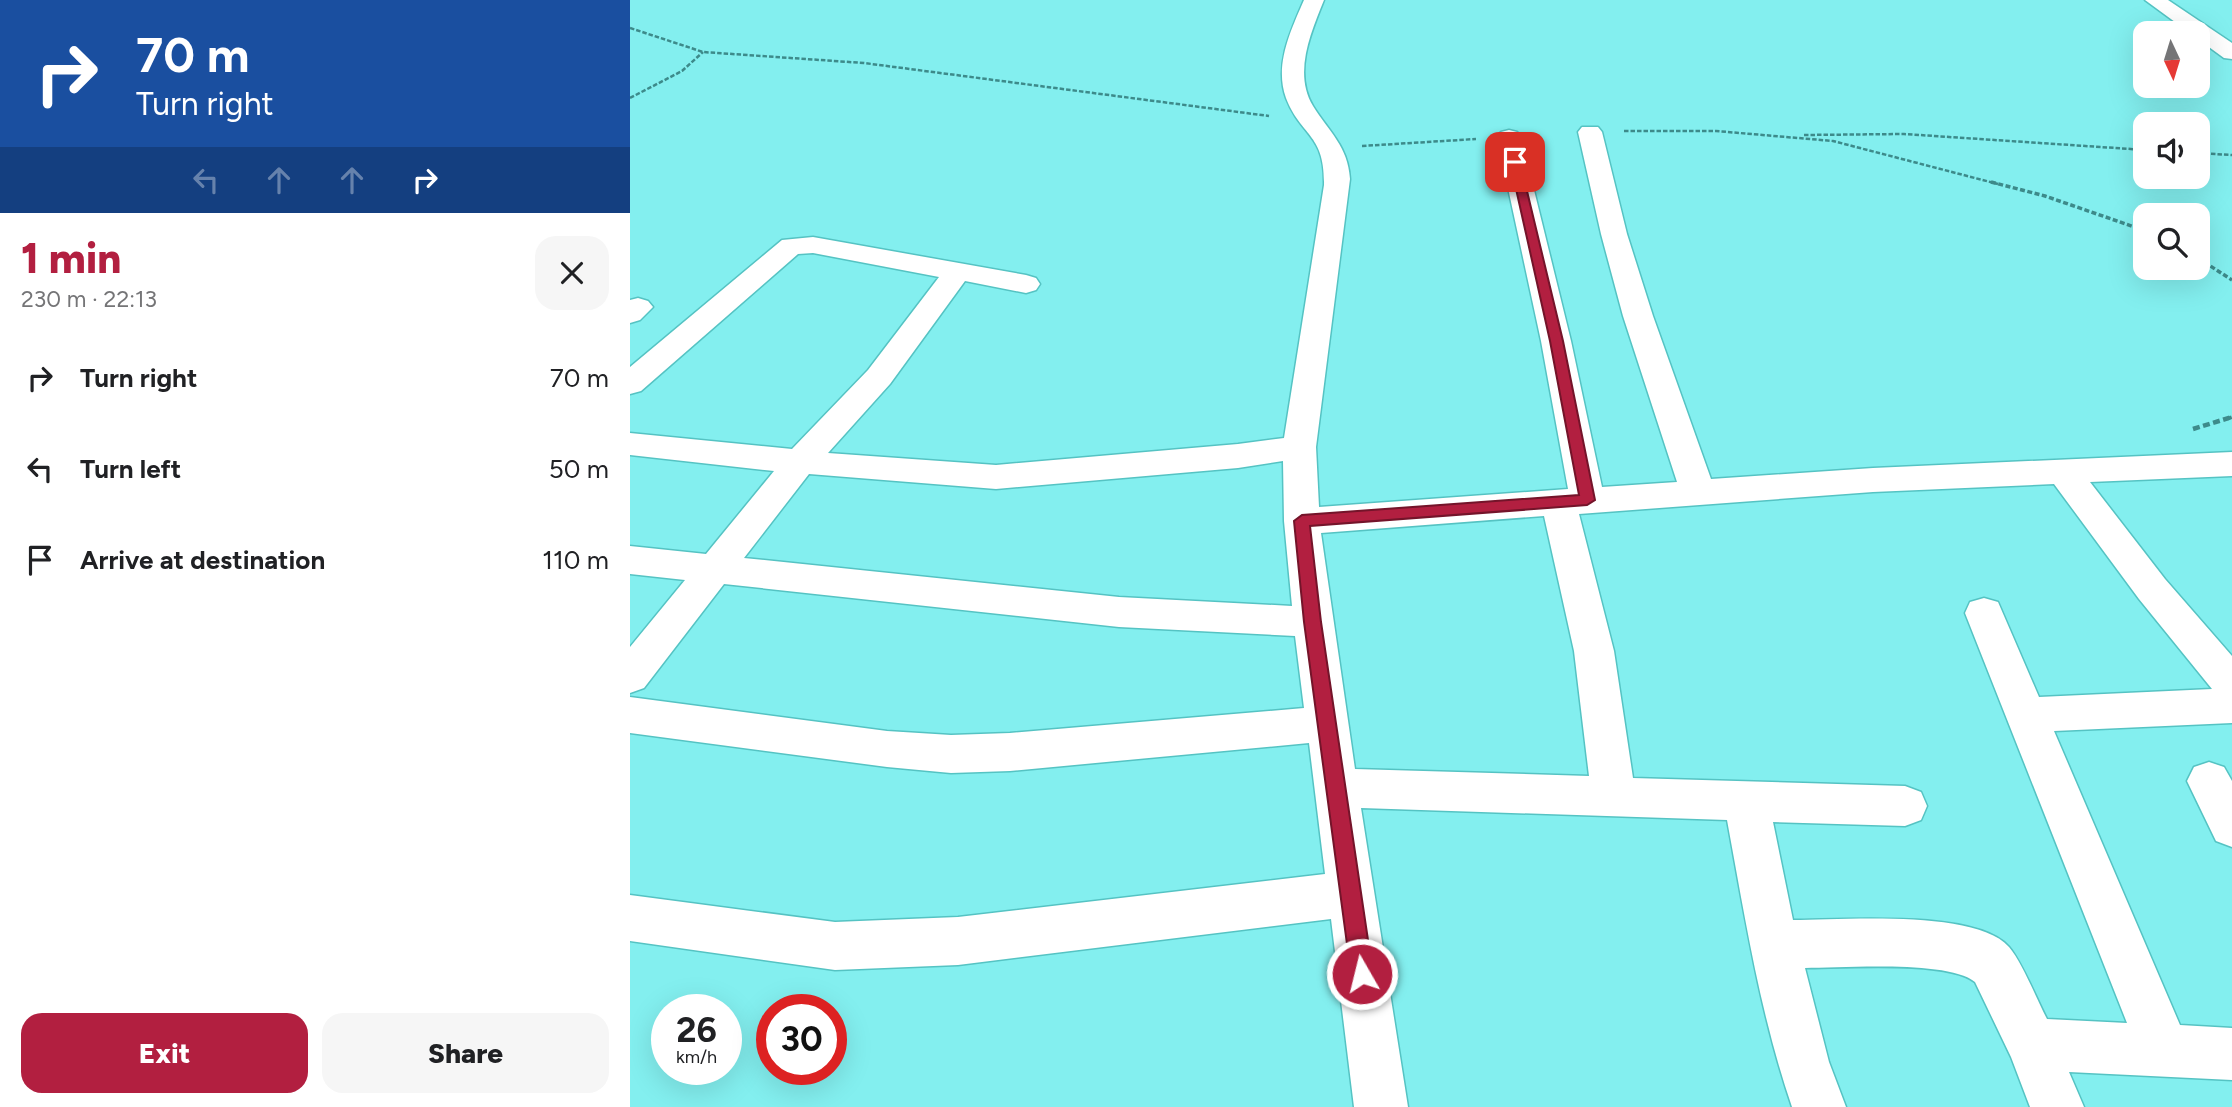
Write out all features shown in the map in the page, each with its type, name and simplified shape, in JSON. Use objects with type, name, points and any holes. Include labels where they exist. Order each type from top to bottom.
[{"type":"street","points":[[1314,0],[1297,41],[1293,80],[1299,101],[1329,142],[1335,159],[1337,185],[1299,447],[1302,521],[1313,622],[1381,1107]]},
{"type":"street","points":[[2155,0],[2232,53]]},
{"type":"street","points":[[1590,132],[1614,234],[1638,316],[1698,492]]},
{"type":"street","points":[[1509,137],[1556,341],[1573,501],[1577,572],[1594,651],[1614,797]]},
{"type":"street","points":[[630,384],[792,246],[813,244],[1026,284]]},
{"type":"street","points":[[630,676],[800,462],[879,377],[958,271]]},
{"type":"street","points":[[630,444],[800,462],[996,477],[1238,456],[1299,447]]},
{"type":"street","points":[[1302,521],[1873,480],[2232,464]]},
{"type":"street","points":[[2064,472],[2152,589],[2232,684]]},
{"type":"street","points":[[630,560],[1119,612],[1313,622]]},
{"type":"street","points":[[1984,612],[2164,1050]]},
{"type":"street","points":[[2025,715],[2232,706]]},
{"type":"street","points":[[630,715],[887,749],[951,754],[1010,752],[1327,724]]},
{"type":"street","points":[[2209,781],[2232,826]]},
{"type":"street","points":[[1336,788],[1905,806]]},
{"type":"street","points":[[1746,802],[1774,944],[1803,1062],[1819,1107]]},
{"type":"street","points":[[630,918],[835,946],[958,941],[1351,894]]},
{"type":"street","points":[[1774,944],[1909,945],[1966,950],[1983,957],[1992,965],[2032,1044],[2057,1107]]},
{"type":"street","points":[[2032,1044],[2232,1054]]},
{"type":"path","points":[[630,28],[703,52],[864,63],[1288,119],[1329,142],[1368,146],[1509,137]]},
{"type":"path","points":[[630,98],[676,75],[703,52]]},
{"type":"path","points":[[1590,132],[1675,130],[1787,135],[1904,134],[2133,149]]},
{"type":"path","points":[[1787,135],[1833,141],[1916,161],[2045,196],[2133,226]]},
{"type":"path","points":[[2210,154],[2232,155]]},
{"type":"path","points":[[2210,266],[2232,280]]},
{"type":"route","points":[[1362,974],[1313,622],[1302,521],[1587,500],[1556,341],[1515,162]]}]
